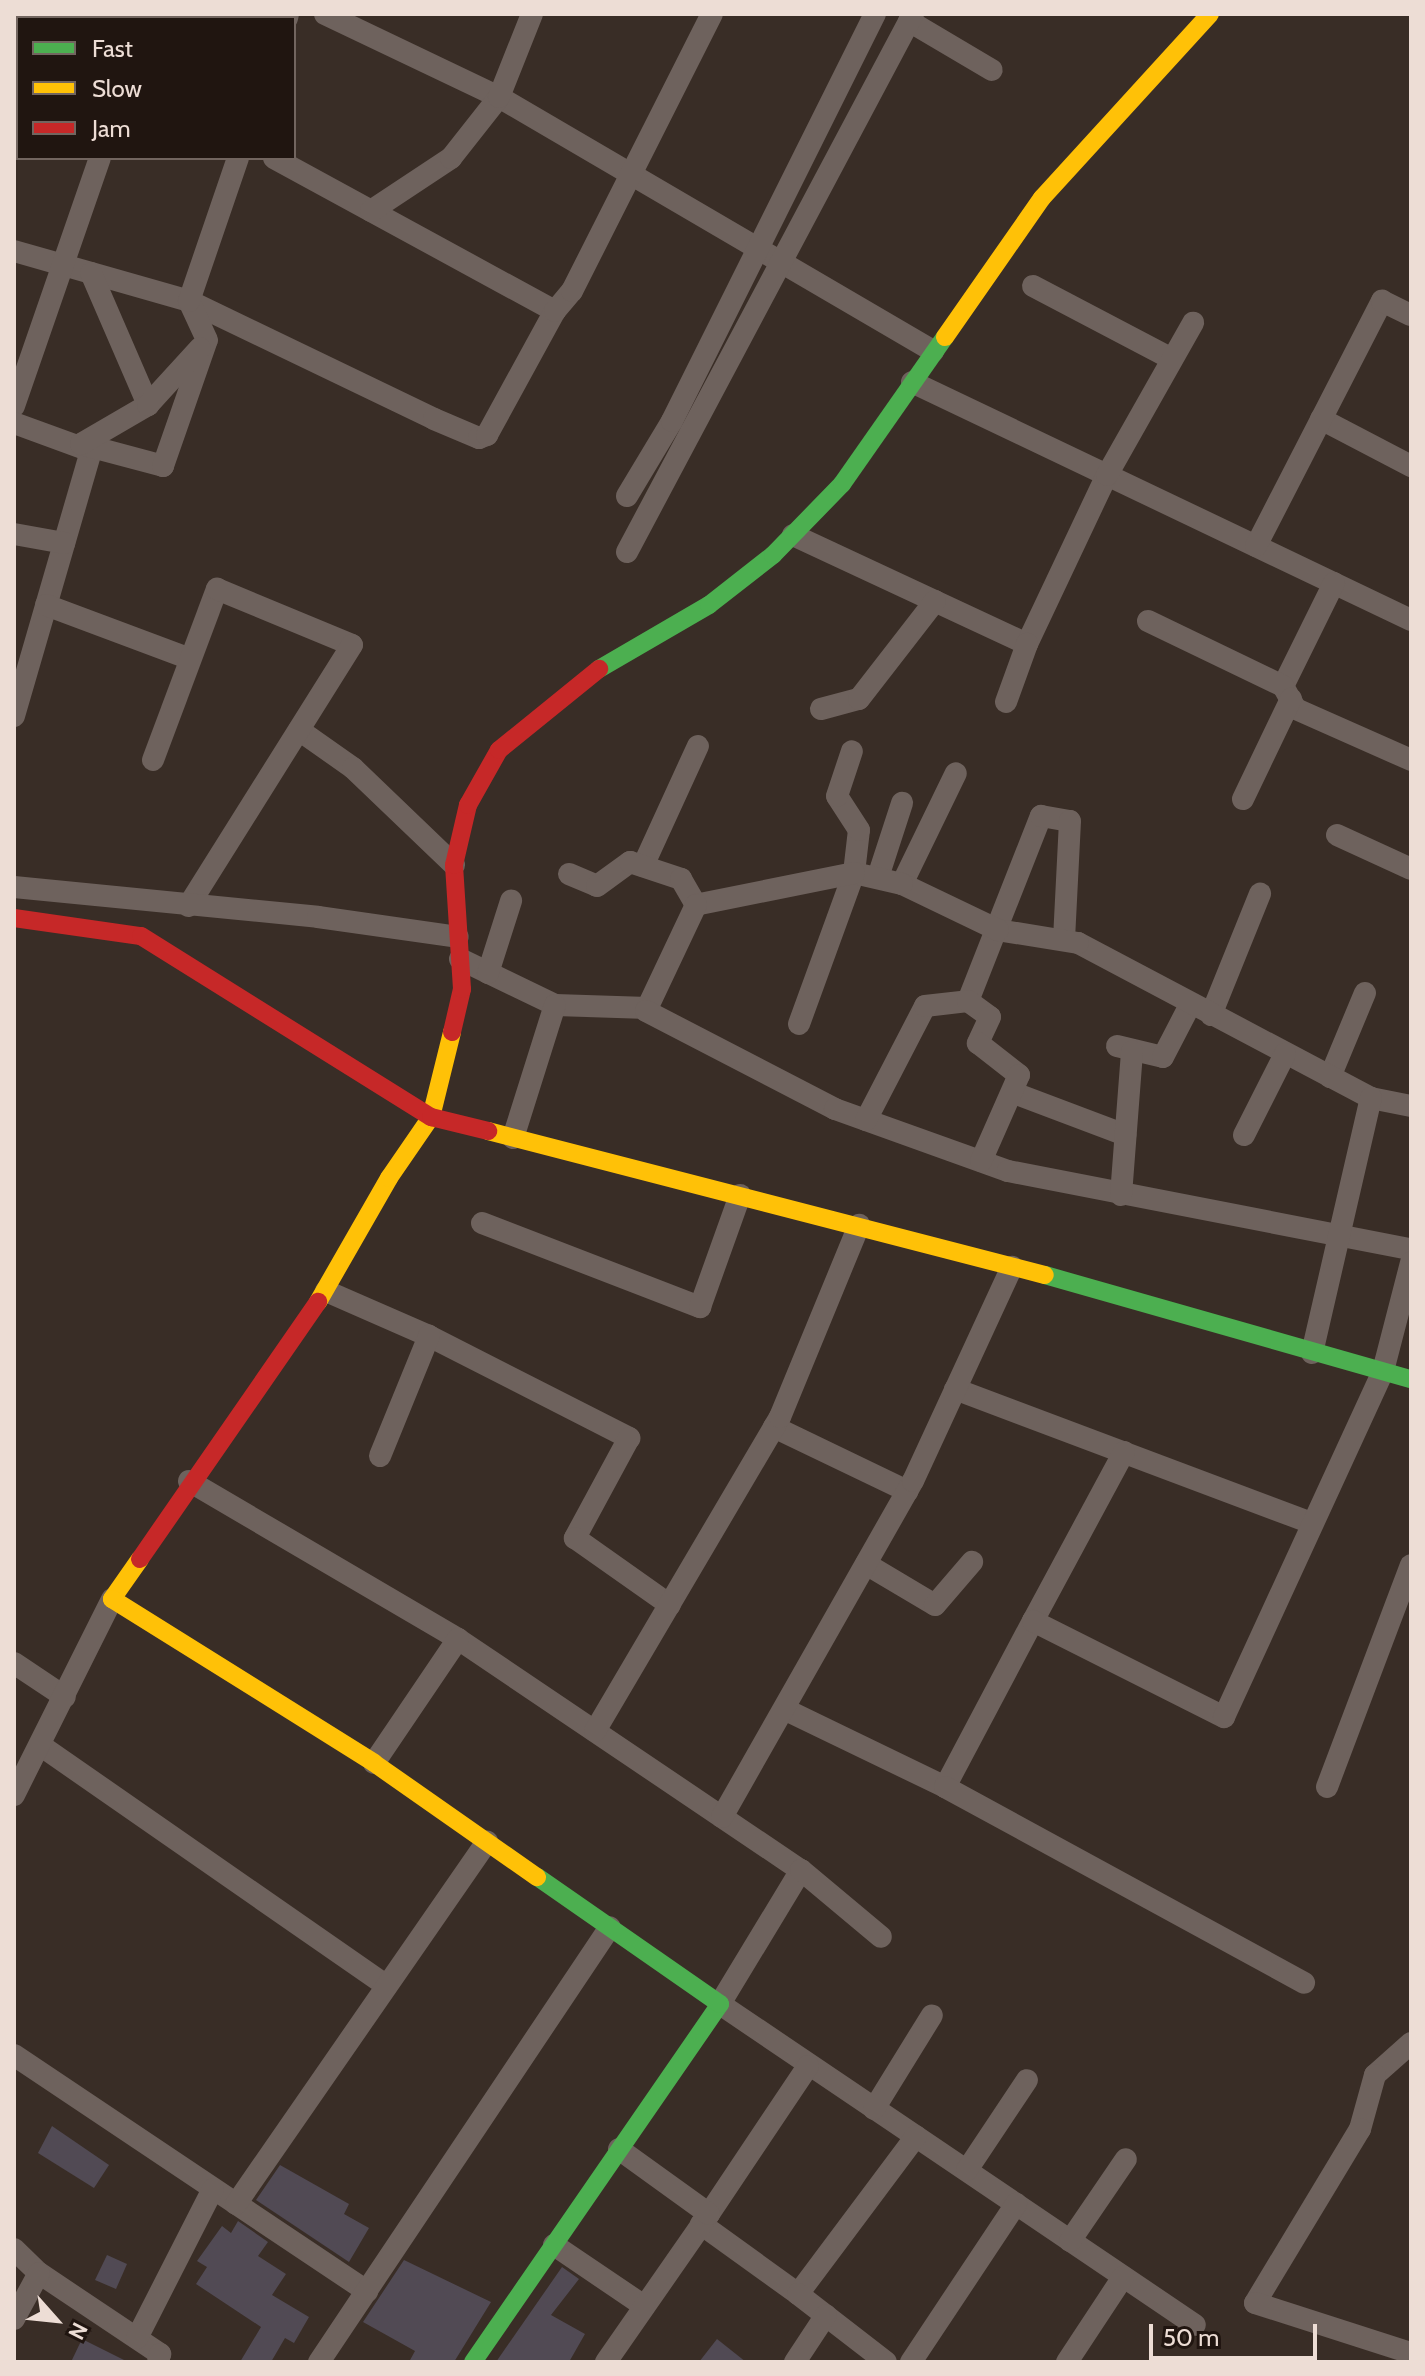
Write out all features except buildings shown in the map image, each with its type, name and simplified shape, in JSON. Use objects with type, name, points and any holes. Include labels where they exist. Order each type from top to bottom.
[{"type":"street","points":[[325,14],[499,97],[933,351]]},
{"type":"street","points":[[371,211],[451,158],[499,97],[532,14]]},
{"type":"street","points":[[14,251],[189,301],[479,438],[501,416],[555,311],[572,291],[712,14]]},
{"type":"street","points":[[627,496],[672,421],[875,14]]},
{"type":"street","points":[[14,1795],[112,1599],[189,1481],[326,1291],[389,1178],[431,1117],[462,989],[454,865],[468,805],[499,750],[579,681],[709,605],[793,535],[842,484],[1042,198],[1210,14]]},
{"type":"street","points":[[627,552],[911,18],[992,70]]},
{"type":"street","points":[[14,406],[99,160]]},
{"type":"street","points":[[14,423],[163,466],[207,340],[189,301],[237,160]]},
{"type":"street","points":[[278,160],[555,311]]},
{"type":"street","points":[[91,273],[148,405]]},
{"type":"street","points":[[1033,286],[1172,359]]},
{"type":"street","points":[[1256,546],[1382,301],[1411,315]]},
{"type":"street","points":[[1006,702],[1027,644],[1107,475],[1193,323]]},
{"type":"street","points":[[81,444],[148,405],[207,340]]},
{"type":"street","points":[[912,382],[1411,620]]},
{"type":"street","points":[[1321,419],[1411,466]]},
{"type":"street","points":[[14,716],[91,451],[81,444]]},
{"type":"street","points":[[14,534],[64,543]]},
{"type":"street","points":[[793,535],[1027,644]]},
{"type":"street","points":[[1243,799],[1334,583]]},
{"type":"street","points":[[153,760],[188,658],[217,589],[352,645],[188,906]]},
{"type":"street","points":[[821,709],[859,699],[935,601]]},
{"type":"street","points":[[46,605],[188,658]]},
{"type":"street","points":[[1148,621],[1287,692],[1296,709],[1411,760]]},
{"type":"street","points":[[299,730],[353,768],[454,865]]},
{"type":"street","points":[[643,866],[698,746]]},
{"type":"street","points":[[799,1024],[854,873],[859,830],[837,796],[852,751]]},
{"type":"street","points":[[902,884],[956,773]]},
{"type":"street","points":[[878,877],[902,803]]},
{"type":"street","points":[[968,1001],[1041,816],[1070,821],[1064,940]]},
{"type":"street","points":[[1337,835],[1411,869]]},
{"type":"street","points":[[569,874],[597,886],[630,862],[681,879],[696,905]]},
{"type":"street","points":[[696,905],[854,873],[878,877],[902,884],[998,930],[1078,943],[1190,1005],[1371,1098],[1411,1106]]},
{"type":"street","points":[[14,887],[188,906],[459,948],[488,973],[555,1005],[648,1008]]},
{"type":"street","points":[[1211,1015],[1260,894]]},
{"type":"street","points":[[488,973],[511,901]]},
{"type":"street","points":[[696,905],[646,1011],[835,1109],[981,1161],[1121,1195],[1411,1249]]},
{"type":"street","points":[[14,918],[141,936],[431,1117],[859,1225],[1411,1379]]},
{"type":"street","points":[[1330,1077],[1365,993]]},
{"type":"street","points":[[866,1120],[925,1006],[968,1001],[990,1017],[978,1043],[1019,1075],[1014,1093],[981,1161]]},
{"type":"street","points":[[513,1138],[555,1005]]},
{"type":"street","points":[[1121,1195],[1125,1135],[1124,1048],[1163,1057],[1190,1005]]},
{"type":"street","points":[[1244,1135],[1285,1054]]},
{"type":"street","points":[[1014,1093],[1125,1135]]},
{"type":"street","points":[[1312,1353],[1342,1234],[1371,1098]]},
{"type":"street","points":[[482,1223],[700,1307],[740,1195]]},
{"type":"street","points":[[595,1731],[774,1427],[859,1225]]},
{"type":"street","points":[[1033,1621],[1224,1717],[1309,1522],[1383,1371],[1411,1263]]},
{"type":"street","points":[[722,1817],[907,1491],[1012,1267]]},
{"type":"street","points":[[326,1291],[429,1336],[629,1438],[575,1538],[670,1605]]},
{"type":"street","points":[[380,1456],[429,1336]]},
{"type":"street","points":[[955,1389],[1309,1522]]},
{"type":"street","points":[[774,1427],[907,1491]]},
{"type":"street","points":[[945,1787],[1124,1452]]},
{"type":"street","points":[[189,1481],[458,1639],[801,1870],[881,1937]]},
{"type":"street","points":[[866,1564],[935,1605],[972,1562]]},
{"type":"street","points":[[1327,1787],[1411,1565]]},
{"type":"street","points":[[112,1599],[374,1763],[808,2066],[1195,2325]]},
{"type":"street","points":[[374,1763],[458,1639]]},
{"type":"street","points":[[14,1663],[65,1697]]},
{"type":"street","points":[[784,1709],[945,1787],[1304,1983]]},
{"type":"street","points":[[40,1745],[387,1986]]},
{"type":"street","points":[[236,2204],[487,1842]]},
{"type":"street","points":[[473,2362],[720,2004],[801,1870]]},
{"type":"street","points":[[319,2362],[610,1927]]},
{"type":"street","points":[[874,2109],[932,2015]]},
{"type":"street","points":[[1411,2043],[1375,2075],[1360,2129],[1255,2303],[1411,2353]]},
{"type":"street","points":[[14,2055],[367,2291]]},
{"type":"street","points":[[606,2362],[808,2066]]},
{"type":"street","points":[[967,2170],[1027,2080]]},
{"type":"street","points":[[798,2294],[916,2136]]},
{"type":"street","points":[[619,2149],[886,2362]]},
{"type":"street","points":[[1070,2241],[1126,2159]]},
{"type":"street","points":[[137,2338],[213,2189]]},
{"type":"street","points":[[911,2362],[1016,2204]]},
{"type":"street","points":[[554,2245],[644,2306]]},
{"type":"street","points":[[14,2249],[39,2273],[164,2359]]},
{"type":"street","points":[[14,2319],[39,2273]]},
{"type":"street","points":[[1067,2362],[1123,2277]]},
{"type":"street","points":[[795,2362],[826,2315]]},
{"type":"traffic: fast","points":[[599,669],[709,605],[773,555],[842,484],[945,337]]},
{"type":"traffic: fast","points":[[1045,1275],[1411,1379]]},
{"type":"traffic: fast","points":[[473,2362],[720,2004],[537,1877]]},
{"type":"traffic: slow","points":[[945,337],[1042,198],[1210,14]]},
{"type":"traffic: slow","points":[[318,1302],[389,1178],[431,1117],[452,1032]]},
{"type":"traffic: slow","points":[[488,1131],[1045,1275]]},
{"type":"traffic: slow","points":[[140,1559],[112,1599],[374,1763],[537,1877]]},
{"type":"traffic: jam","points":[[452,1032],[462,989],[454,865],[468,805],[499,750],[599,669]]},
{"type":"traffic: jam","points":[[14,918],[141,936],[431,1117],[488,1131]]},
{"type":"traffic: jam","points":[[140,1559],[318,1302]]}]
